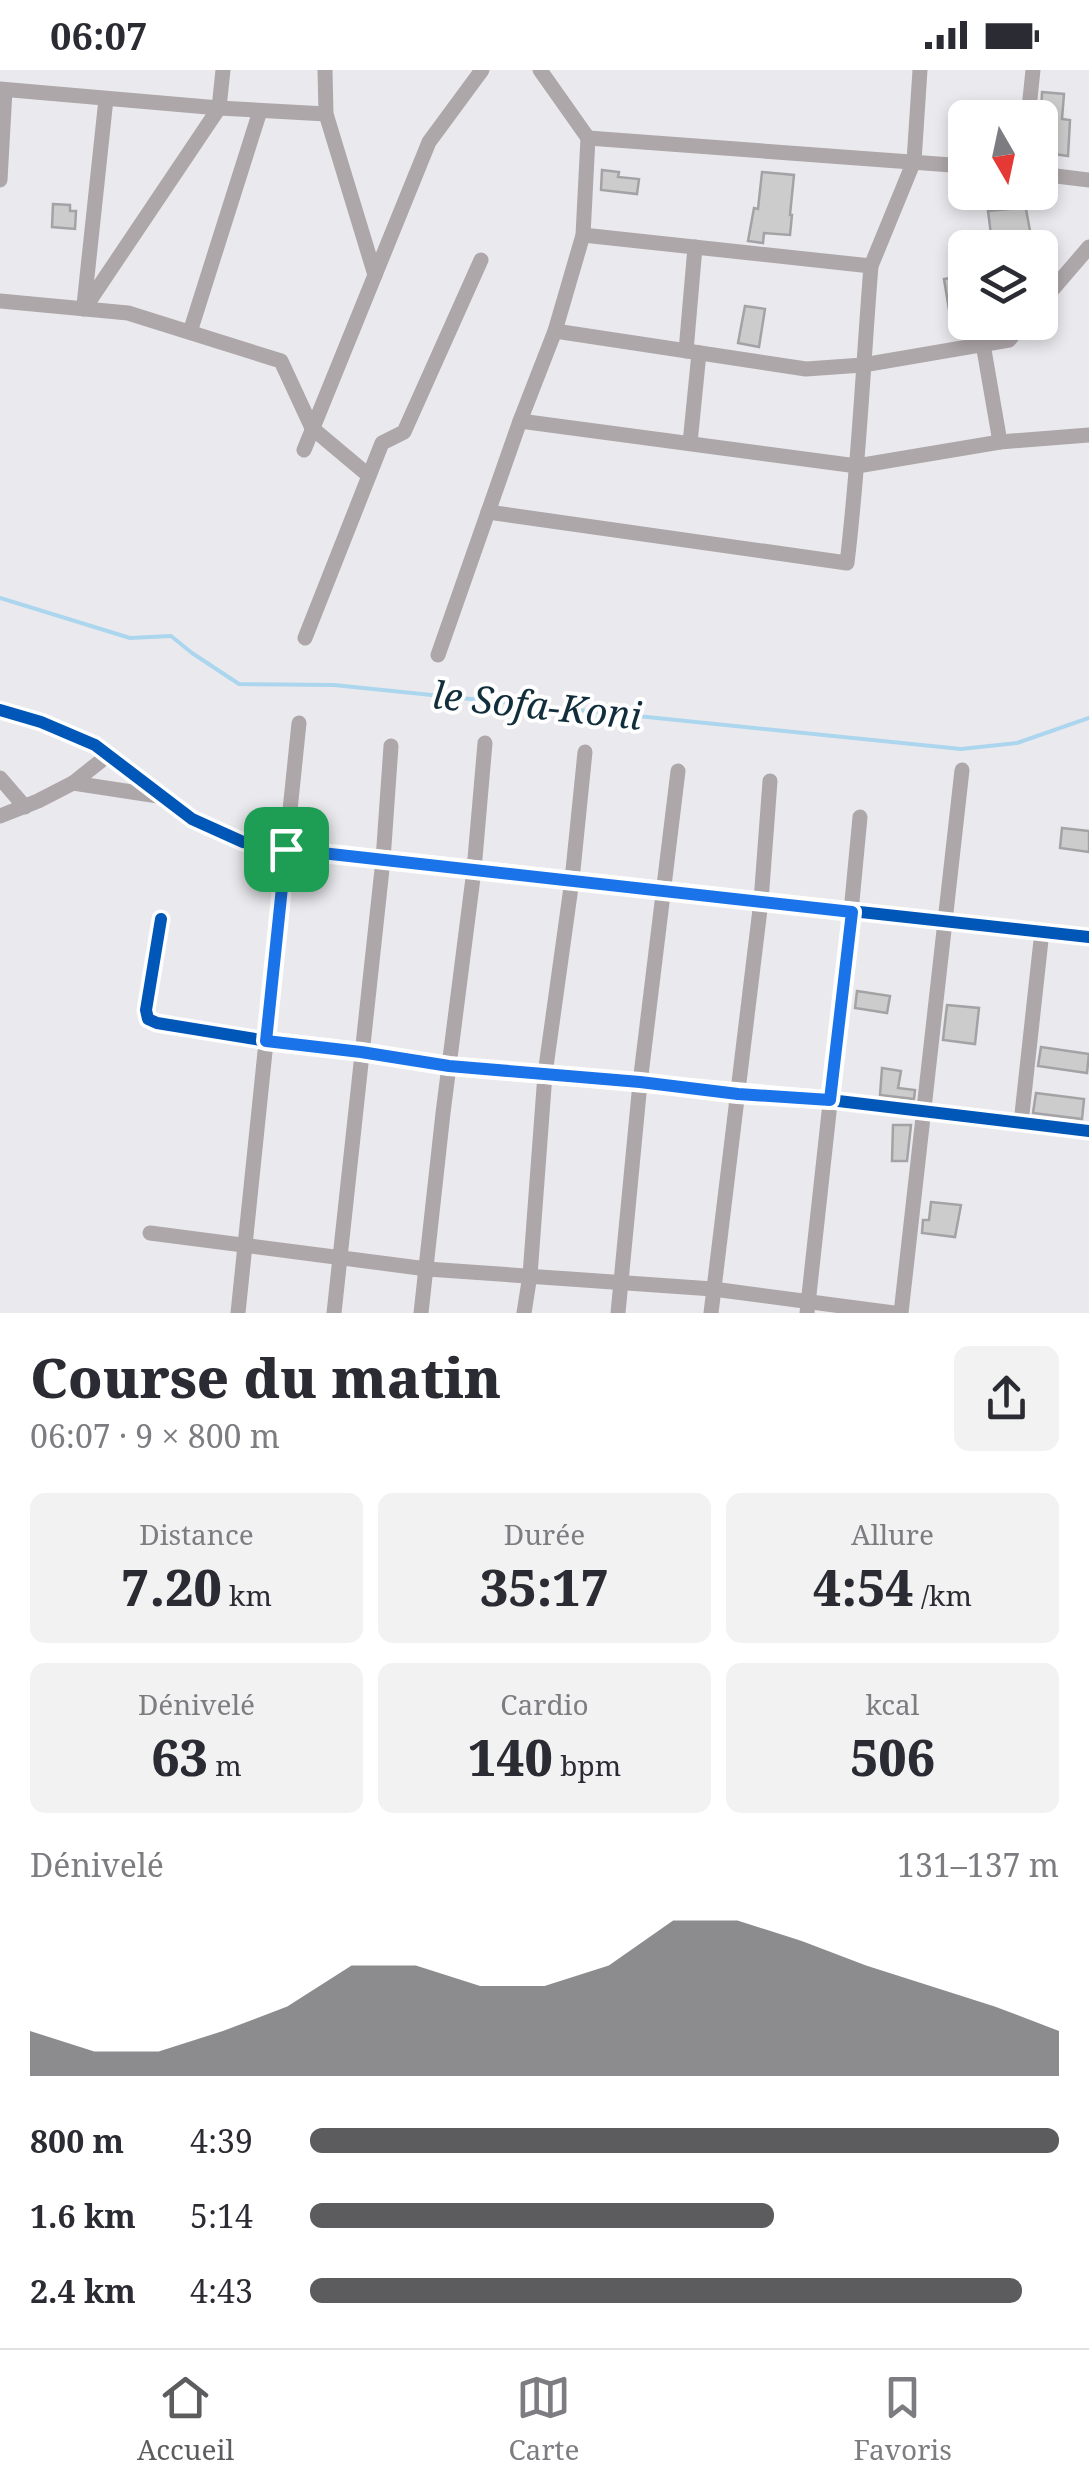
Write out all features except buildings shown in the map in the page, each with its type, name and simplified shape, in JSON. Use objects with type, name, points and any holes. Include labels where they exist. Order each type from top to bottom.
[{"type":"street","points":[[84,309],[219,108],[223,70]]},
{"type":"street","points":[[325,70],[326,114],[375,275]]},
{"type":"street","points":[[304,450],[429,142],[482,70]]},
{"type":"street","points":[[438,655],[555,331],[583,236],[588,138],[540,70]]},
{"type":"street","points":[[488,512],[847,563],[872,266],[914,161],[920,70]]},
{"type":"street","points":[[1030,100],[1033,70]]},
{"type":"street","points":[[0,180],[2,90],[326,114]]},
{"type":"street","points":[[84,309],[106,99]]},
{"type":"street","points":[[190,332],[260,111]]},
{"type":"street","points":[[588,138],[948,164]]},
{"type":"street","points":[[1058,176],[1089,180]]},
{"type":"street","points":[[583,236],[872,266]]},
{"type":"street","points":[[690,443],[694,247]]},
{"type":"street","points":[[1058,283],[1089,248]]},
{"type":"street","points":[[305,638],[382,443],[404,432],[481,260]]},
{"type":"street","points":[[0,301],[128,313],[280,361],[312,428],[368,476]]},
{"type":"street","points":[[555,331],[806,368],[862,366],[1009,340]]},
{"type":"street","points":[[983,344],[1000,442]]},
{"type":"street","points":[[520,421],[857,466],[1000,442],[1089,435]]},
{"type":"street","points":[[0,710],[95,745],[192,819],[243,842],[1089,937]]},
{"type":"street","points":[[238,1313],[299,723]]},
{"type":"street","points":[[422,1313],[474,870],[485,743]]},
{"type":"street","points":[[334,1313],[383,860],[391,746]]},
{"type":"street","points":[[524,1313],[546,1074],[585,752]]},
{"type":"street","points":[[0,816],[72,783],[107,756]]},
{"type":"street","points":[[150,1233],[427,1269],[713,1289],[807,1308],[897,1313],[925,1112],[962,770]]},
{"type":"street","points":[[618,1313],[640,1082],[678,771]]},
{"type":"street","points":[[0,778],[25,807]]},
{"type":"street","points":[[710,1313],[760,901],[770,782]]},
{"type":"street","points":[[72,783],[160,796]]},
{"type":"street","points":[[807,1308],[860,817]]},
{"type":"street","points":[[161,919],[146,1010],[148,1018],[157,1023],[449,1066],[830,1100],[1089,1130]]},
{"type":"street","points":[[1020,1123],[1042,931]]},
{"type":"waterway","name":"le Sofa-Koni","points":[[0,598],[130,638],[171,636],[239,684],[334,685],[961,749],[1017,743],[1089,718]]},
{"type":"cycle path","points":[[0,710],[95,745],[192,819],[243,842],[1089,937]]},
{"type":"cycle path","points":[[161,919],[146,1010],[148,1019],[157,1023],[449,1066],[830,1100],[1089,1131]]},
{"type":"route","points":[[286,849],[852,912],[830,1100],[449,1066],[266,1041],[286,849]]}]
